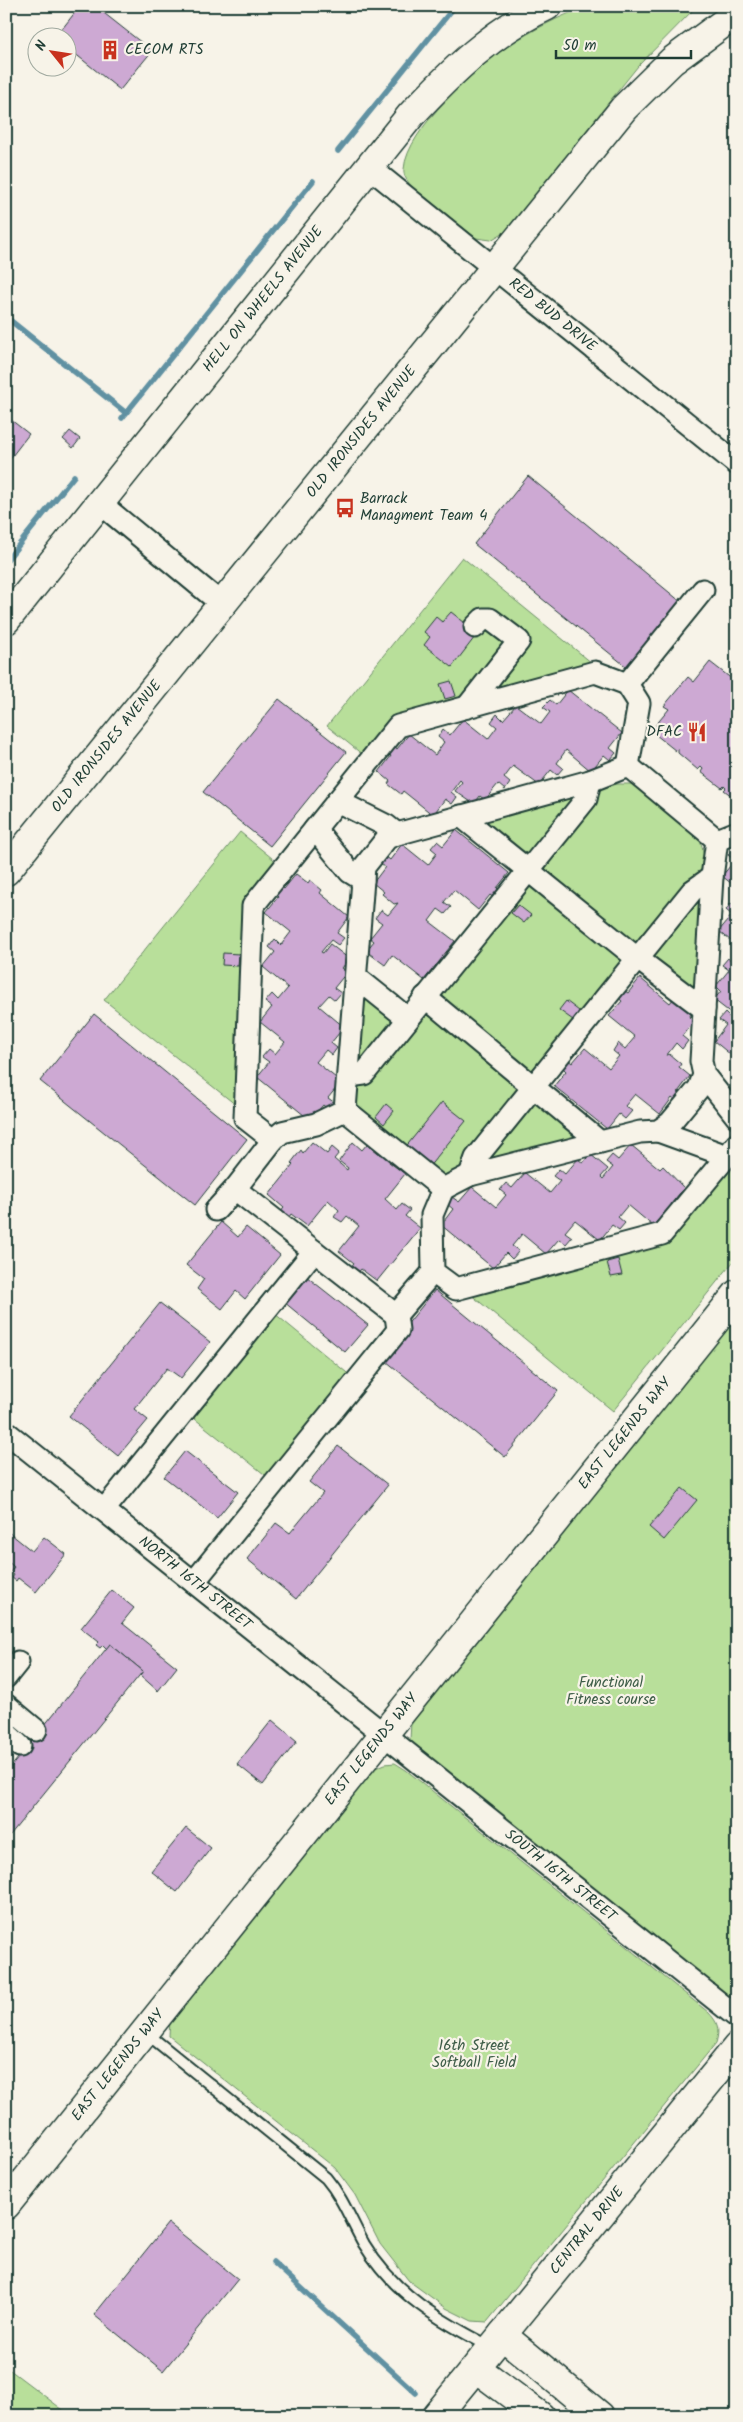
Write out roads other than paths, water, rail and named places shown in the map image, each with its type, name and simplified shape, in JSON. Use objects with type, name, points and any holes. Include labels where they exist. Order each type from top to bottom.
[{"type":"street","name":"HELL ON WHEELS AVENUE","points":[[6,620],[417,108],[471,54],[500,33],[547,6]]},
{"type":"street","name":"OLD IRONSIDES AVENUE","points":[[6,871],[624,108],[672,61],[737,13]]},
{"type":"street","name":"RED BUD DRIVE","points":[[369,167],[494,270],[737,464]]},
{"type":"street","points":[[101,504],[223,604]]},
{"type":"street","points":[[627,684],[703,590]]},
{"type":"street","points":[[467,707],[519,641],[490,619],[483,619],[475,628]]},
{"type":"street","points":[[273,1140],[245,1118],[253,906],[398,726],[595,672],[627,684],[639,703],[628,766]]},
{"type":"street","points":[[345,1110],[364,866],[387,838],[590,781],[628,766]]},
{"type":"street","points":[[628,766],[717,840]]},
{"type":"street","points":[[349,1076],[364,1074],[407,1018],[586,798],[590,781]]},
{"type":"street","points":[[337,801],[387,826],[397,834]]},
{"type":"street","points":[[461,816],[704,1009]]},
{"type":"street","points":[[315,829],[350,872],[363,880]]},
{"type":"street","points":[[717,840],[737,832]]},
{"type":"street","points":[[717,840],[712,877],[701,1061],[704,1075],[737,1117]]},
{"type":"street","points":[[470,1175],[476,1158],[692,891],[712,877]]},
{"type":"street","points":[[356,977],[407,1018]]},
{"type":"street","points":[[424,997],[600,1142]]},
{"type":"street","points":[[658,1131],[670,1123],[699,1088],[704,1075]]},
{"type":"street","points":[[216,1210],[273,1140],[282,1132],[316,1124],[345,1110]]},
{"type":"street","points":[[345,1110],[443,1189]]},
{"type":"street","points":[[396,1315],[433,1272],[432,1215],[443,1189],[470,1175],[640,1132],[658,1131],[732,1150],[662,1234],[456,1289],[433,1272]]},
{"type":"street","points":[[194,1582],[362,1379],[398,1330],[396,1315],[235,1189]]},
{"type":"street","points":[[104,1510],[314,1252]]},
{"type":"street","name":"EAST LEGENDS WAY","points":[[6,2205],[737,1294]]},
{"type":"street","name":"NORTH 16TH STREET","points":[[6,1432],[383,1736]]},
{"type":"street","points":[[6,1705],[36,1730]]},
{"type":"street","name":"SOUTH 16TH STREET","points":[[383,1736],[737,2018]]},
{"type":"street","name":"CENTRAL DRIVE","points":[[436,2416],[737,2047]]},
{"type":"street","points":[[490,2350],[540,2416]]},
{"type":"street","points":[[490,2350],[600,2416]]},
{"type":"lane","points":[[144,2032],[326,2178],[337,2190],[363,2243],[379,2268],[400,2290],[424,2310],[490,2350]]},
{"type":"waterway","points":[[338,151],[455,6]]},
{"type":"waterway","points":[[122,418],[313,181]]},
{"type":"waterway","points":[[6,317],[126,413]]},
{"type":"waterway","points":[[6,561],[74,476]]},
{"type":"waterway","points":[[273,2262],[416,2393]]},
{"type":"place","name":"CECOM RTS","points":[[110,50]]},
{"type":"place","name":"Barrack Managment Team 4","points":[[345,508]]},
{"type":"place","name":"DFAC","points":[[697,732]]},
{"type":"park label","name":"Functional Fitness course","points":[[611,1692]]},
{"type":"park label","name":"16th Street Softball Field","points":[[474,2054]]}]
